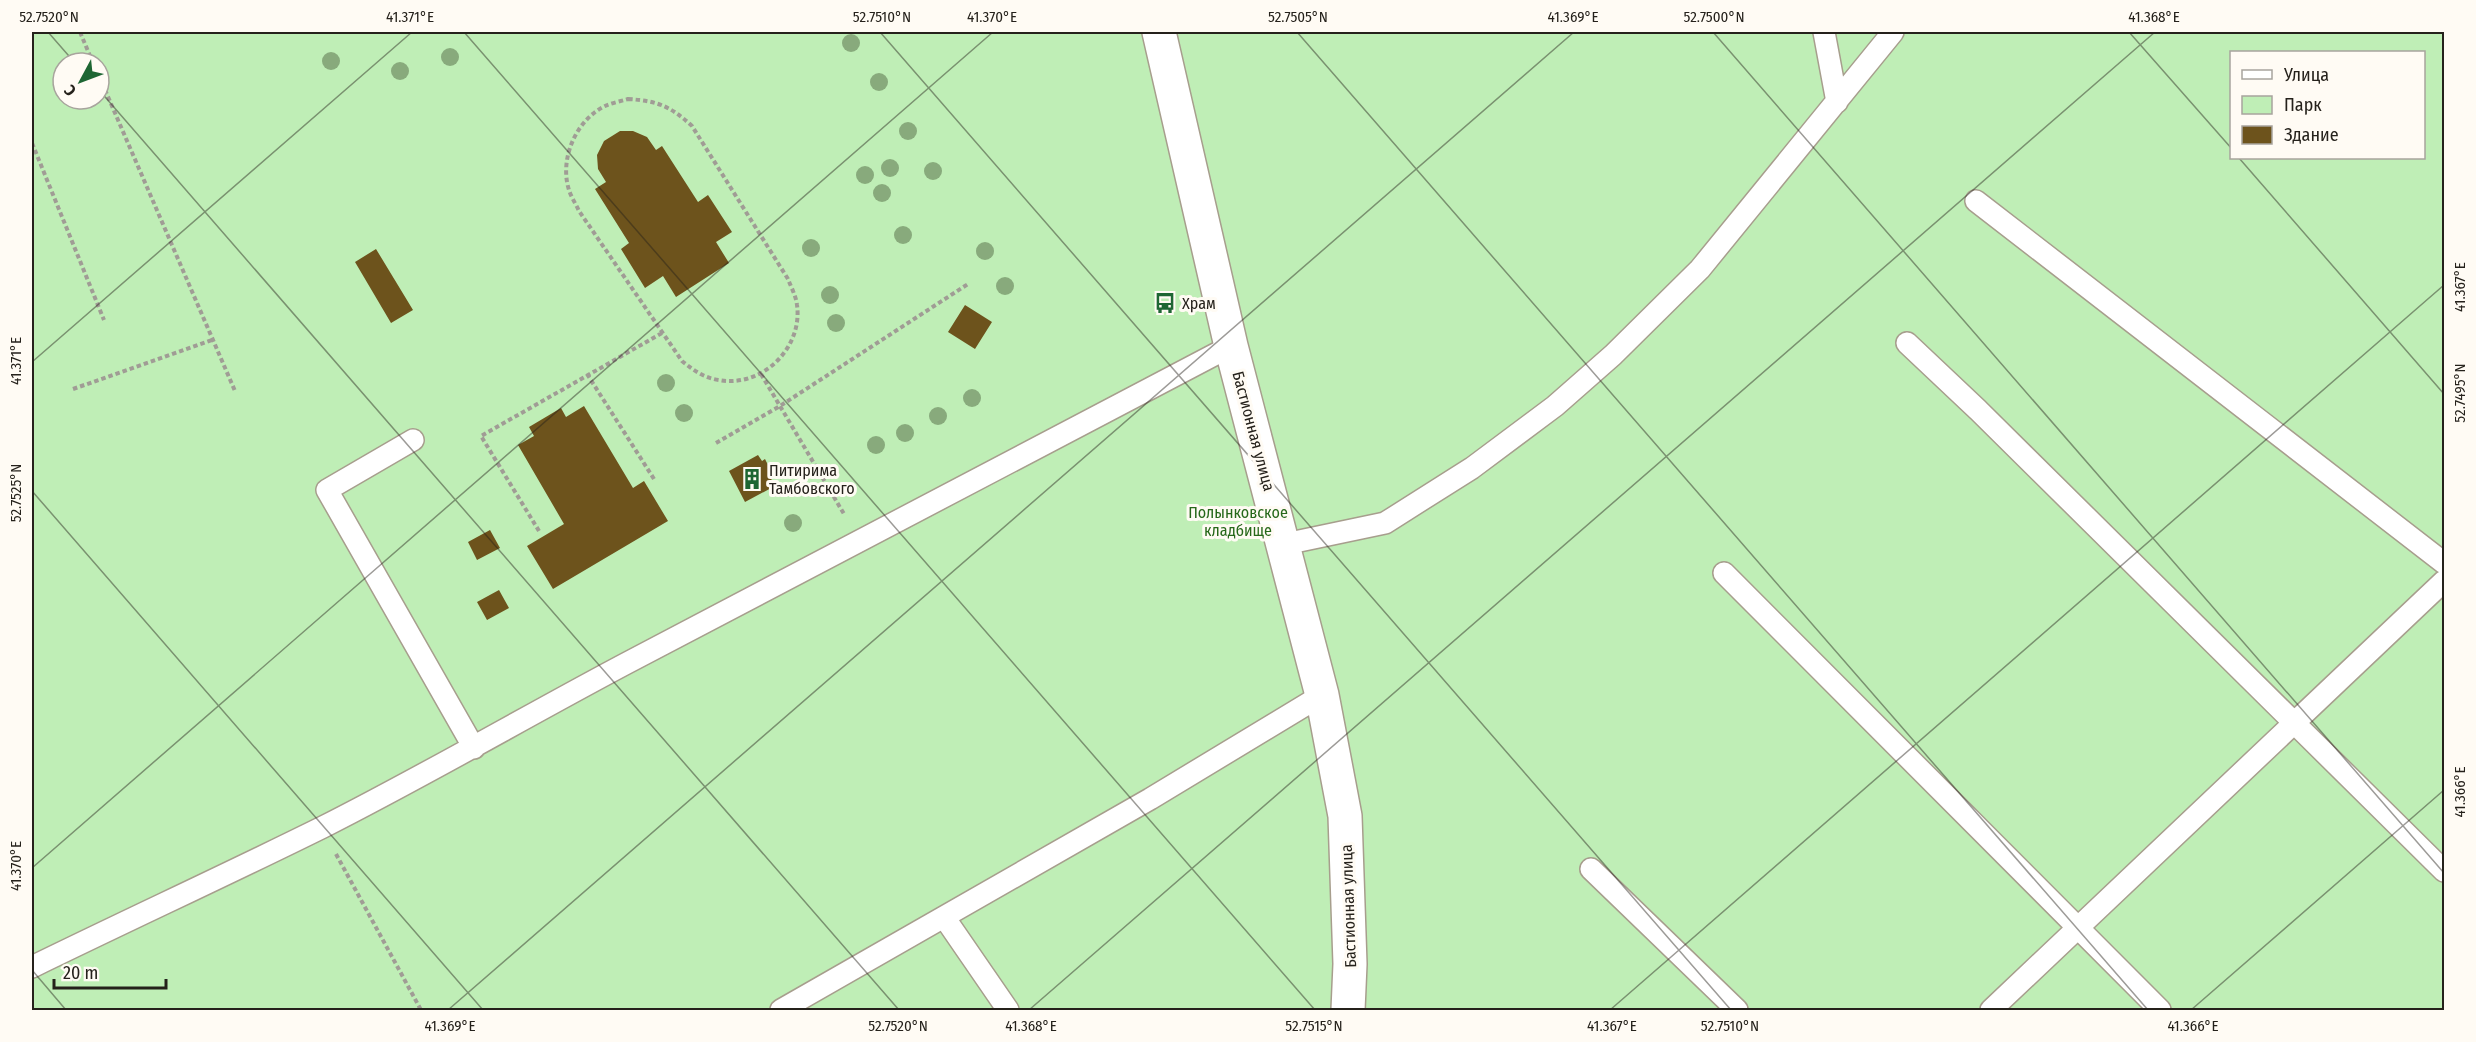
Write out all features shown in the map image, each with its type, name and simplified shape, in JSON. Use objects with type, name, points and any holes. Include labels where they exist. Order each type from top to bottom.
[{"type":"street","name":"Бастионная улица","points":[[1159,32],[1231,346],[1285,544],[1322,695],[1345,816],[1350,964],[1348,1011]]},
{"type":"lane","points":[[1824,32],[1837,102]]},
{"type":"lane","points":[[1285,544],[1385,523],[1472,468],[1555,406],[1613,355],[1700,269],[1893,32]]},
{"type":"lane","points":[[1976,201],[2445,563]]},
{"type":"lane","points":[[1907,343],[1978,410],[2445,871]]},
{"type":"lane","points":[[32,967],[322,827],[474,748],[555,701],[1231,346]]},
{"type":"lane","points":[[413,440],[327,490],[474,748]]},
{"type":"lane","points":[[1724,573],[2160,1011]]},
{"type":"lane","points":[[1991,1011],[2445,581]]},
{"type":"lane","points":[[781,1011],[1150,799],[1322,695]]},
{"type":"lane","points":[[1592,869],[1737,1011]]},
{"type":"lane","points":[[944,917],[1008,1011]]},
{"type":"path","points":[[80,32],[88,51]]},
{"type":"path","points":[[628,99],[652,100],[660,103],[674,110],[692,126],[788,279],[797,305],[795,332],[782,357],[761,374],[741,381],[719,381],[699,374],[682,361],[662,333],[579,211],[568,189],[566,165],[572,141],[580,128],[604,106],[628,99]]},
{"type":"path","points":[[111,104],[235,391]]},
{"type":"path","points":[[32,143],[104,320]]},
{"type":"path","points":[[716,443],[780,406],[968,284]]},
{"type":"path","points":[[539,531],[481,436],[662,333]]},
{"type":"path","points":[[73,389],[212,339]]},
{"type":"path","points":[[587,374],[654,479]]},
{"type":"path","points":[[761,374],[860,541]]},
{"type":"path","points":[[322,827],[421,1011]]},
{"type":"green space","name":"Полынковское кладбище","points":[[32,32],[2444,32],[2444,1010],[32,1010]]},
{"type":"building","points":[[620,131],[633,131],[647,137],[656,150],[662,146],[698,202],[708,195],[732,232],[716,242],[729,263],[676,297],[663,276],[645,288],[621,249],[629,243],[595,189],[606,182],[598,169],[597,155],[604,141]]},
{"type":"building","points":[[376,249],[413,310],[391,323],[355,262]]},
{"type":"building","points":[[965,305],[992,322],[975,349],[948,332]]},
{"type":"building","points":[[584,406],[633,488],[644,481],[668,521],[553,589],[527,546],[564,524],[518,445],[534,436],[529,427],[561,408],[566,417]]},
{"type":"building","name":"Питирима Тамбовского","points":[[758,455],[762,461],[765,459],[771,471],[768,473],[775,486],[745,502],[729,471]]},
{"type":"building","points":[[490,530],[500,548],[477,560],[468,542]]},
{"type":"building","points":[[499,590],[509,608],[487,620],[477,602]]},
{"type":"place","name":"Храм","points":[[1165,303]]},
{"type":"place","name":"Питирима Тамбовского","points":[[752,479]]}]
